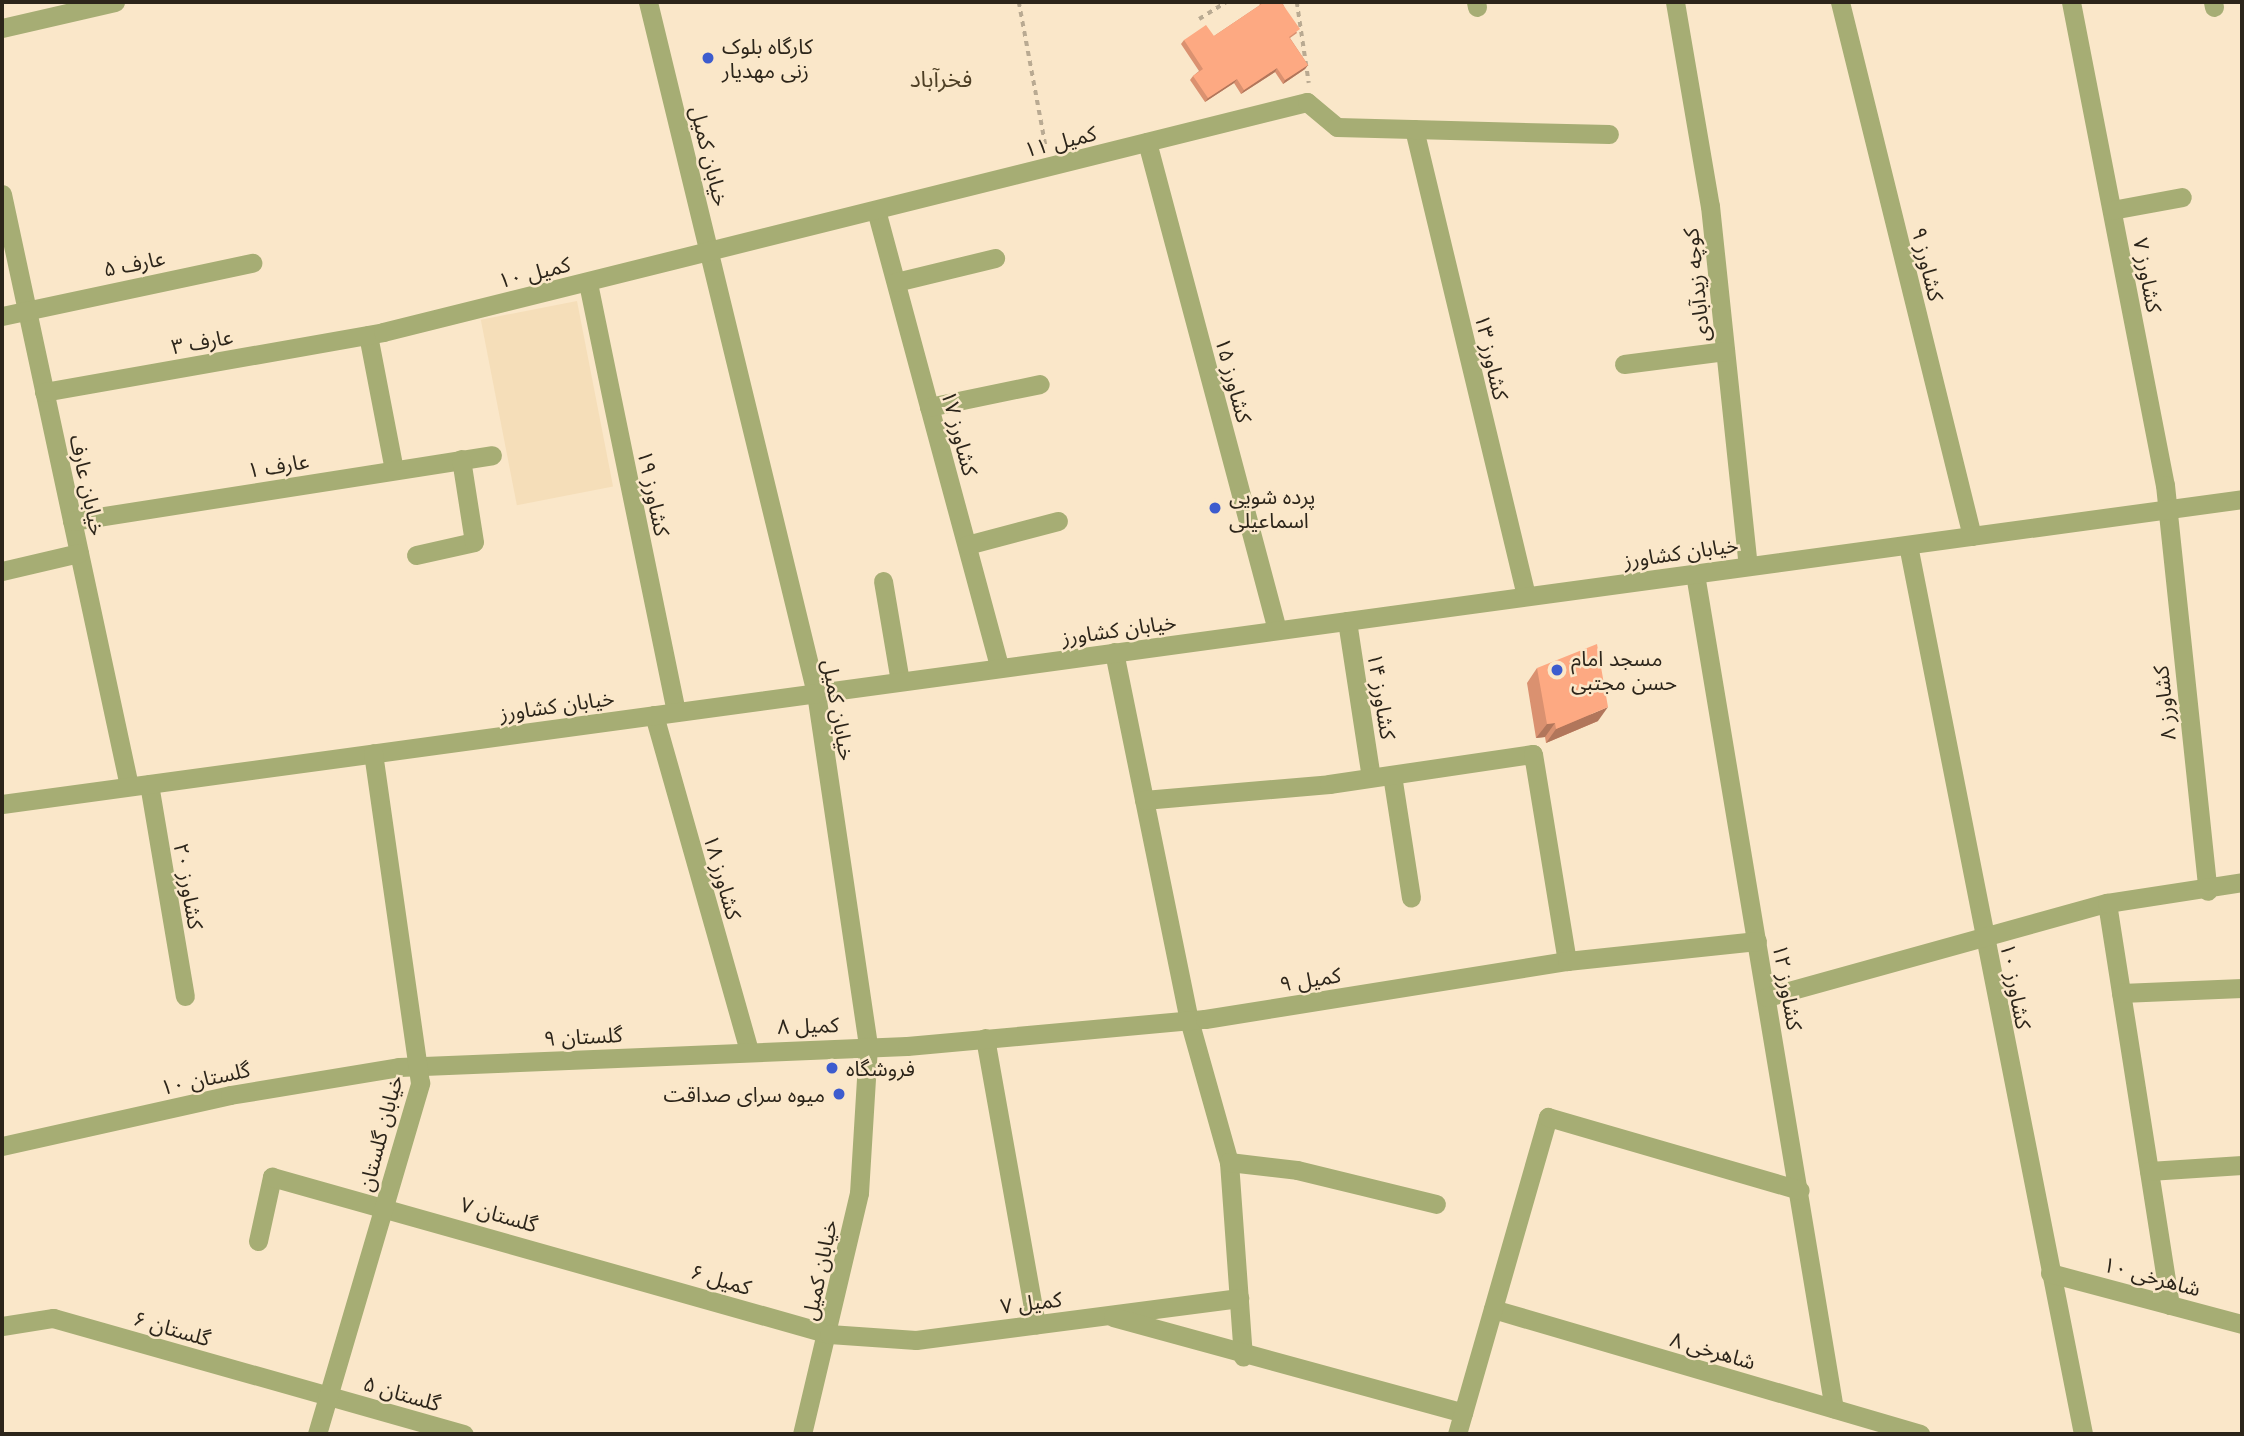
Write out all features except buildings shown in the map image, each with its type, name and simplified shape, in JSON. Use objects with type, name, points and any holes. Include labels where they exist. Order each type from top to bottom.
[{"type":"street","points":[[2,28],[60,8],[115,2]]},
{"type":"street","name":"خیابان کمیل","points":[[648,2],[711,252],[816,693],[868,1046],[859,1193],[829,1334],[802,1434]]},
{"type":"street","name":"کوچه زیدآبادی","points":[[1675,2],[1710,206],[1748,566]]},
{"type":"street","name":"کشاورز ۹","points":[[1840,2],[1972,536]]},
{"type":"street","name":"کشاورز ۷","points":[[2071,2],[2167,510]]},
{"type":"street","points":[[1307,102],[1337,127],[1609,134]]},
{"type":"street","name":"کمیل ۱۱","points":[[711,252],[1307,102]]},
{"type":"street","name":"کشاورز ۱۳","points":[[1414,129],[1526,596]]},
{"type":"street","name":"کشاورز ۱۵","points":[[1147,142],[1277,630]]},
{"type":"street","name":"خیابان عارف","points":[[2,194],[79,552],[139,785]]},
{"type":"street","points":[[2112,210],[2182,197]]},
{"type":"street","name":"کشاورز ۱۷","points":[[876,210],[1000,668]]},
{"type":"street","name":"کمیل ۱۰","points":[[368,335],[711,252]]},
{"type":"street","points":[[896,282],[995,258]]},
{"type":"street","name":"عارف ۵","points":[[2,316],[252,264]]},
{"type":"street","name":"کشاورز ۱۹","points":[[588,283],[676,712]]},
{"type":"street","points":[[368,335],[394,470]]},
{"type":"street","name":"عارف ۳","points":[[44,392],[368,335]]},
{"type":"street","points":[[1624,364],[1726,351]]},
{"type":"street","points":[[929,407],[1040,384]]},
{"type":"street","name":"عارف ۱","points":[[72,521],[492,454]]},
{"type":"street","points":[[416,555],[474,542],[461,459]]},
{"type":"street","name":"خیابان کشاورز","points":[[2,804],[2242,499]]},
{"type":"street","name":"کشاورز ۸","points":[[2167,510],[2208,891]]},
{"type":"street","points":[[967,545],[1058,521]]},
{"type":"street","name":"کشاورز ۱۰","points":[[1908,545],[1983,938],[2083,1434]]},
{"type":"street","points":[[2,571],[79,552]]},
{"type":"street","name":"کشاورز ۱۲","points":[[1695,574],[1800,1189],[1834,1409]]},
{"type":"street","points":[[883,580],[900,681]]},
{"type":"street","name":"کشاورز ۱۴","points":[[1347,621],[1371,778]]},
{"type":"street","points":[[1114,652],[1189,1020],[1229,1162],[1243,1356]]},
{"type":"street","name":"کشاورز ۱۸","points":[[654,715],[749,1051]]},
{"type":"street","name":"خیابان گلستان","points":[[317,1434],[384,1204],[420,1067],[373,753]]},
{"type":"street","points":[[1144,800],[1371,778],[1533,754],[1567,961]]},
{"type":"street","points":[[1392,775],[1411,898]]},
{"type":"street","name":"کشاورز ۲۰","points":[[139,785],[185,996]]},
{"type":"street","points":[[1767,997],[2107,903],[2208,891],[2242,882]]},
{"type":"street","points":[[2107,903],[2169,1305]]},
{"type":"street","name":"کمیل ۹","points":[[868,1046],[1189,1020],[1567,961],[1757,941]]},
{"type":"street","points":[[2121,993],[2242,988]]},
{"type":"street","points":[[985,1038],[1036,1325]]},
{"type":"street","name":"کمیل ۸","points":[[749,1051],[868,1046]]},
{"type":"street","name":"گلستان ۹","points":[[420,1067],[749,1051]]},
{"type":"street","name":"گلستان ۱۰","points":[[2,1146],[230,1095],[420,1067]]},
{"type":"street","points":[[1457,1434],[1548,1117],[1800,1189]]},
{"type":"street","points":[[1229,1162],[1297,1170],[1436,1205]]},
{"type":"street","points":[[2149,1171],[2242,1165]]},
{"type":"street","name":"گلستان ۷","points":[[258,1241],[272,1177],[384,1204],[600,1267]]},
{"type":"street","name":"کمیل ۶","points":[[600,1267],[829,1334]]},
{"type":"street","name":"شاهرخی ۱۰","points":[[2050,1273],[2242,1324]]},
{"type":"street","name":"کمیل ۷","points":[[829,1334],[916,1340],[1239,1298]]},
{"type":"street","name":"شاهرخی ۸","points":[[1493,1309],[1920,1434]]},
{"type":"street","points":[[1106,1315],[1243,1356],[1463,1413]]},
{"type":"street","name":"گلستان ۶","points":[[2,1325],[53,1318],[328,1395]]},
{"type":"street","name":"گلستان ۵","points":[[328,1395],[464,1434]]},
{"type":"path","points":[[1018,2],[1049,167]]},
{"type":"path","points":[[1199,19],[1226,2]]},
{"type":"path","points":[[1297,2],[1307,102]]},
{"type":"shaded area","points":[[577,301],[613,487],[517,505],[481,320]]},
{"type":"place","name":"کارگاه بلوک زنی مهدیار","points":[[708,58]]},
{"type":"place","name":"پرده شویی اسماعیلی","points":[[1215,508]]},
{"type":"place","name":"مسجد امام حسن مجتبی","points":[[1557,670]]},
{"type":"place","name":"فروشگاه","points":[[832,1068]]},
{"type":"place","name":"میوه سرای صداقت","points":[[839,1094]]},
{"type":"district","name":"فخرآباد","points":[[941,79]]}]
